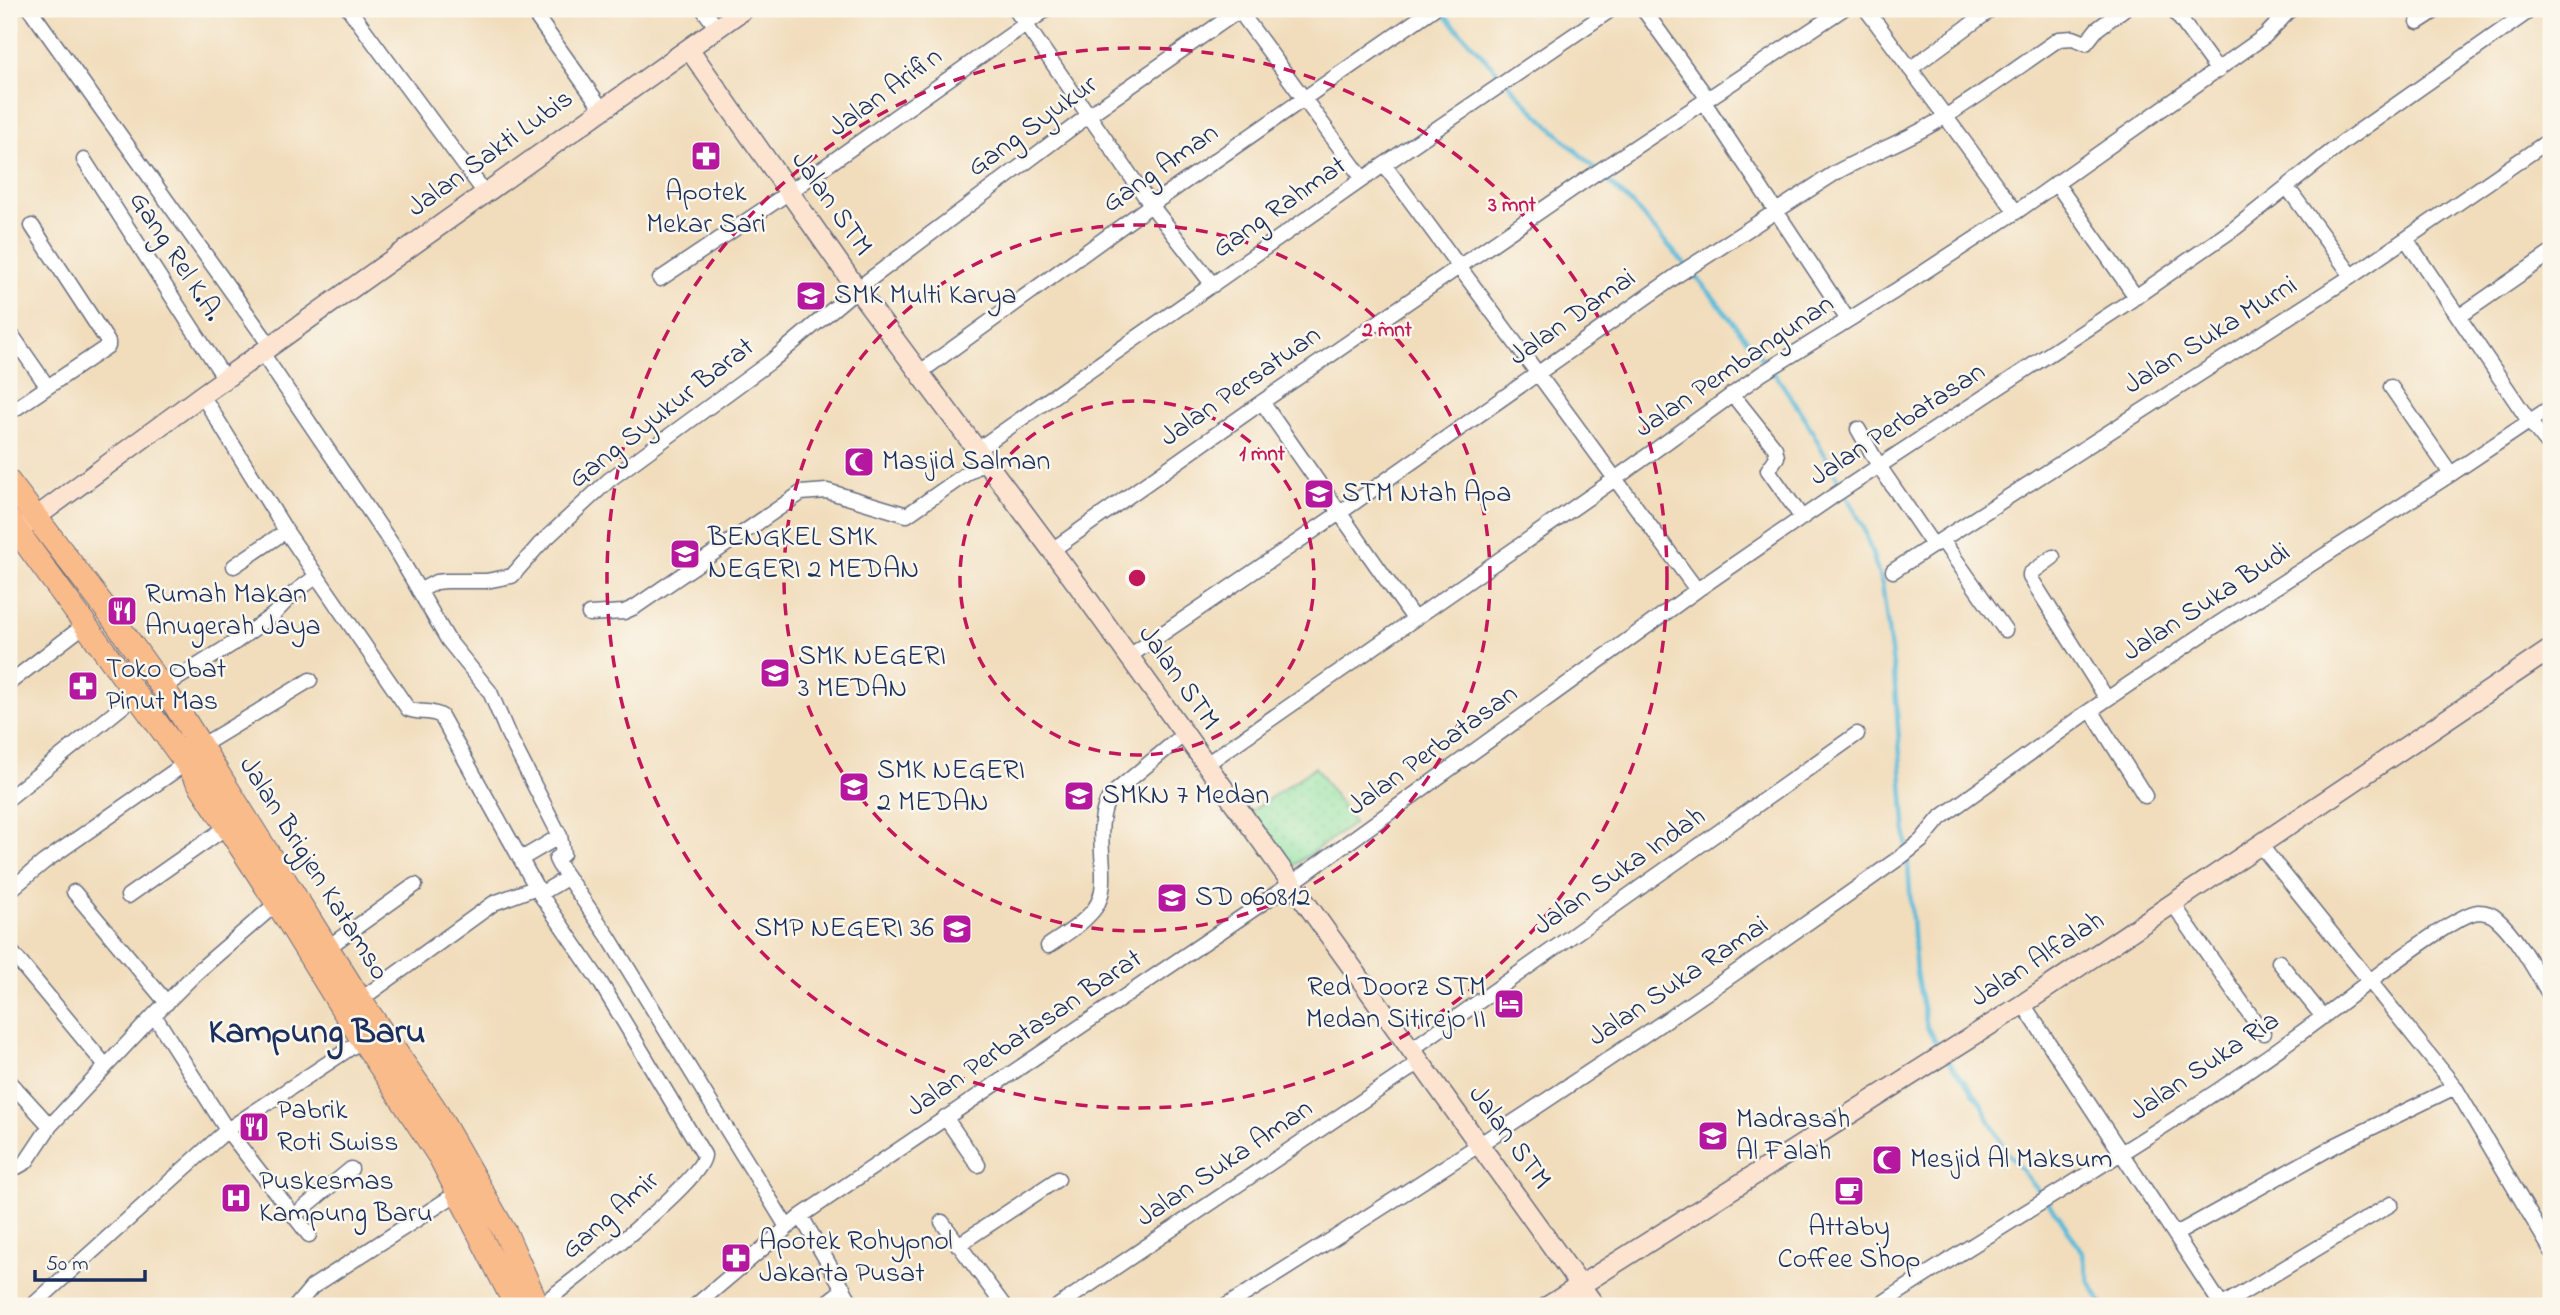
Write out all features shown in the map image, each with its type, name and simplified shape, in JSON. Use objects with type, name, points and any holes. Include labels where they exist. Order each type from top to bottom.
[{"type":"main road","name":"Jalan Brigjen Katamso","points":[[9,482],[162,688],[228,826],[278,903],[371,1034],[459,1192],[516,1306]]},
{"type":"main road","name":"Jalan Brigjen Katamso","points":[[12,529],[138,694],[193,754],[327,948],[352,1005]]},
{"type":"main road","name":"Jalan Brigjen Katamso","points":[[371,1034],[433,1106],[506,1234],[538,1306]]},
{"type":"street","points":[[30,9],[267,350],[393,546],[448,640],[490,692],[508,734],[560,836],[563,854],[556,859],[608,936],[787,1227]]},
{"type":"street","points":[[349,9],[485,193]]},
{"type":"street","points":[[531,9],[602,108]]},
{"type":"street","points":[[703,9],[717,28]]},
{"type":"street","name":"Jalan Sakti Lubis","points":[[12,529],[37,517],[602,108],[744,9]]},
{"type":"street","points":[[1015,9],[1151,205],[1213,285]]},
{"type":"street","name":"Jalan Arifin","points":[[660,279],[788,193],[1047,9]]},
{"type":"street","points":[[1239,9],[1363,179]]},
{"type":"street","name":"Gang Syukur","points":[[857,289],[1089,115],[1239,9]]},
{"type":"street","name":"Gang Rahmat","points":[[589,614],[624,612],[635,607],[801,493],[827,491],[906,516],[981,454],[1213,285],[1494,88],[1612,9]]},
{"type":"street","points":[[1643,9],[1848,320]]},
{"type":"street","name":"Jalan Persatuan","points":[[1052,550],[1584,181],[1843,9]]},
{"type":"street","points":[[1866,9],[2016,212]]},
{"type":"street","points":[[1910,69],[1992,9]]},
{"type":"street","name":"Jalan Damai","points":[[1128,657],[1338,514],[1699,260],[1856,161],[1894,146],[1946,117],[2059,39],[2073,38],[2085,43],[2097,29],[2124,9]]},
{"type":"street","points":[[2173,9],[2218,71]]},
{"type":"street","name":"Jalan Pembangunan","points":[[1205,765],[1761,374],[2016,212],[2218,71],[2265,36],[2291,9]]},
{"type":"street","points":[[2418,22],[2438,9]]},
{"type":"street","name":"Jalan Perbatasan","points":[[1292,883],[1697,590],[2235,228],[2342,143],[2532,9]]},
{"type":"street","name":"Gang Aman","points":[[919,373],[1151,205],[1429,12]]},
{"type":"street","name":"Jalan STM","points":[[690,49],[857,289],[1052,550],[1595,1306]]},
{"type":"street","name":"Jalan Suka Murni","points":[[1893,571],[2352,276],[2551,139]]},
{"type":"street","name":"Gang Rel K.A.","points":[[84,160],[225,379]]},
{"type":"street","points":[[1385,166],[1697,590]]},
{"type":"street","points":[[2056,183],[2136,297]]},
{"type":"street","points":[[2287,187],[2352,276]]},
{"type":"street","points":[[9,413],[106,348],[108,342],[32,226]]},
{"type":"street","points":[[2406,239],[2529,421],[2551,448]]},
{"type":"street","points":[[2460,316],[2551,253]]},
{"type":"street","name":"Gang Syukur Barat","points":[[419,591],[436,582],[486,582],[512,576],[539,545],[609,480],[770,362],[857,289]]},
{"type":"street","points":[[9,331],[47,386]]},
{"type":"street","points":[[2391,387],[2451,474]]},
{"type":"street","points":[[1732,394],[1775,449],[1777,457],[1768,470],[1802,518]]},
{"type":"street","points":[[202,396],[286,531],[408,709],[417,713],[429,711],[441,716],[538,891]]},
{"type":"street","points":[[1262,402],[1414,619]]},
{"type":"street","name":"Jalan Suka Budi","points":[[1902,856],[1921,841],[1940,818],[2091,709],[2551,407]]},
{"type":"street","points":[[1858,429],[1879,466],[2004,630]]},
{"type":"street","points":[[234,566],[286,531]]},
{"type":"street","points":[[2053,557],[2030,574],[2030,577],[2108,699]]},
{"type":"street","points":[[162,688],[273,615],[293,593],[317,576]]},
{"type":"street","points":[[9,683],[86,624]]},
{"type":"street","name":"Jalan Alfalah","points":[[1548,1306],[2023,1004],[2551,649]]},
{"type":"street","points":[[9,891],[44,862],[193,754],[310,680]]},
{"type":"street","points":[[9,798],[138,694]]},
{"type":"street","points":[[2091,709],[2145,796]]},
{"type":"street","points":[[1048,946],[1088,916],[1097,905],[1102,891],[1100,820],[1110,796],[1183,734]]},
{"type":"street","name":"Jalan Suka Indah","points":[[1416,1056],[1857,734]]},
{"type":"street","points":[[128,896],[228,826]]},
{"type":"street","points":[[521,859],[560,836]]},
{"type":"street","points":[[2261,846],[2455,1087],[2551,1250]]},
{"type":"street","name":"Jalan Suka Ramai","points":[[1226,1306],[1480,1144],[1684,1009],[1902,856]]},
{"type":"street","points":[[352,1005],[494,903],[538,891],[567,878]]},
{"type":"street","name":"Jalan Perbatasan Barat","points":[[695,1306],[801,1216],[1292,883]]},
{"type":"street","points":[[327,948],[415,885]]},
{"type":"street","name":"Gang Amir","points":[[538,891],[600,982],[704,1155],[704,1163],[696,1174],[661,1206],[580,1276],[538,1306]]},
{"type":"street","points":[[74,892],[167,1003]]},
{"type":"street","points":[[9,1161],[17,1167],[26,1162],[50,1126],[106,1065],[197,972],[278,903]]},
{"type":"street","points":[[2172,904],[2263,1033]]},
{"type":"street","name":"Jalan Suka Ria","points":[[1878,1306],[2019,1214],[2120,1154],[2323,1017],[2371,980],[2464,916],[2475,912],[2497,918],[2522,950],[2551,997]]},
{"type":"street","points":[[9,949],[106,1065]]},
{"type":"street","points":[[2279,962],[2323,1017]]},
{"type":"street","points":[[2023,1004],[2221,1306],[2391,1204]]},
{"type":"street","points":[[154,1016],[227,1130],[309,1235]]},
{"type":"street","points":[[32,1306],[227,1130],[371,1034]]},
{"type":"street","name":"Jalan Suka Aman","points":[[1058,1306],[1416,1056]]},
{"type":"street","points":[[9,1081],[50,1126]]},
{"type":"street","points":[[2176,1234],[2346,1140],[2455,1087]]},
{"type":"street","points":[[944,1117],[978,1165]]},
{"type":"street","points":[[294,1216],[351,1169]]},
{"type":"street","points":[[958,1245],[1058,1179]]},
{"type":"street","points":[[296,1306],[312,1287],[459,1192]]},
{"type":"street","points":[[801,1216],[853,1306]]},
{"type":"street","points":[[942,1222],[1004,1306]]},
{"type":"street","points":[[822,1306],[844,1289]]},
{"type":"green space","points":[[1315,767],[1354,823],[1287,870],[1247,814]]},
{"type":"waterway","points":[[1439,9],[1532,109],[1634,206],[1709,292],[1780,381],[1806,420],[1863,526],[1882,584],[1894,673],[1916,973],[1927,1027],[1941,1051]]},
{"type":"waterway","points":[[1946,1058],[1979,1100],[2005,1150],[2059,1216],[2082,1252],[2089,1281],[2103,1306]]},
{"type":"place","name":"Apotek Mekar Sari","points":[[706,156]]},
{"type":"place","name":"SMK Multi Karya","points":[[811,296]]},
{"type":"place","name":"Masjid Salman","points":[[859,462]]},
{"type":"place","name":"STM Ntah Apa","points":[[1319,494]]},
{"type":"place","name":"BENGKEL SMK NEGERI 2 MEDAN","points":[[685,554]]},
{"type":"place","name":"Rumah Makan Anugerah Jaya","points":[[122,611]]},
{"type":"place","name":"SMK NEGERI 3 MEDAN","points":[[775,673]]},
{"type":"place","name":"Toko Obat Pinut Mas","points":[[83,686]]},
{"type":"place","name":"SMK NEGERI 2 MEDAN","points":[[854,787]]},
{"type":"place","name":"SMKN 7 Medan","points":[[1079,796]]},
{"type":"place","name":"SD 060812","points":[[1172,898]]},
{"type":"place","name":"SMP NEGERI 36","points":[[957,929]]},
{"type":"place","name":"Red Doorz STM Medan Sitirejo II","points":[[1509,1004]]},
{"type":"place","name":"Pabrik Roti Swiss","points":[[254,1127]]},
{"type":"place","name":"Madrasah Al Falah","points":[[1713,1136]]},
{"type":"place","name":"Mesjid Al Maksum","points":[[1887,1160]]},
{"type":"place","name":"Attaby Coffee Shop","points":[[1849,1191]]},
{"type":"place","name":"Puskesmas Kampung Baru","points":[[236,1198]]},
{"type":"place","name":"Apotek Rohypnol Jakarta Pusat","points":[[736,1258]]},
{"type":"district","name":"Kampung Baru","points":[[317,1033]]}]
